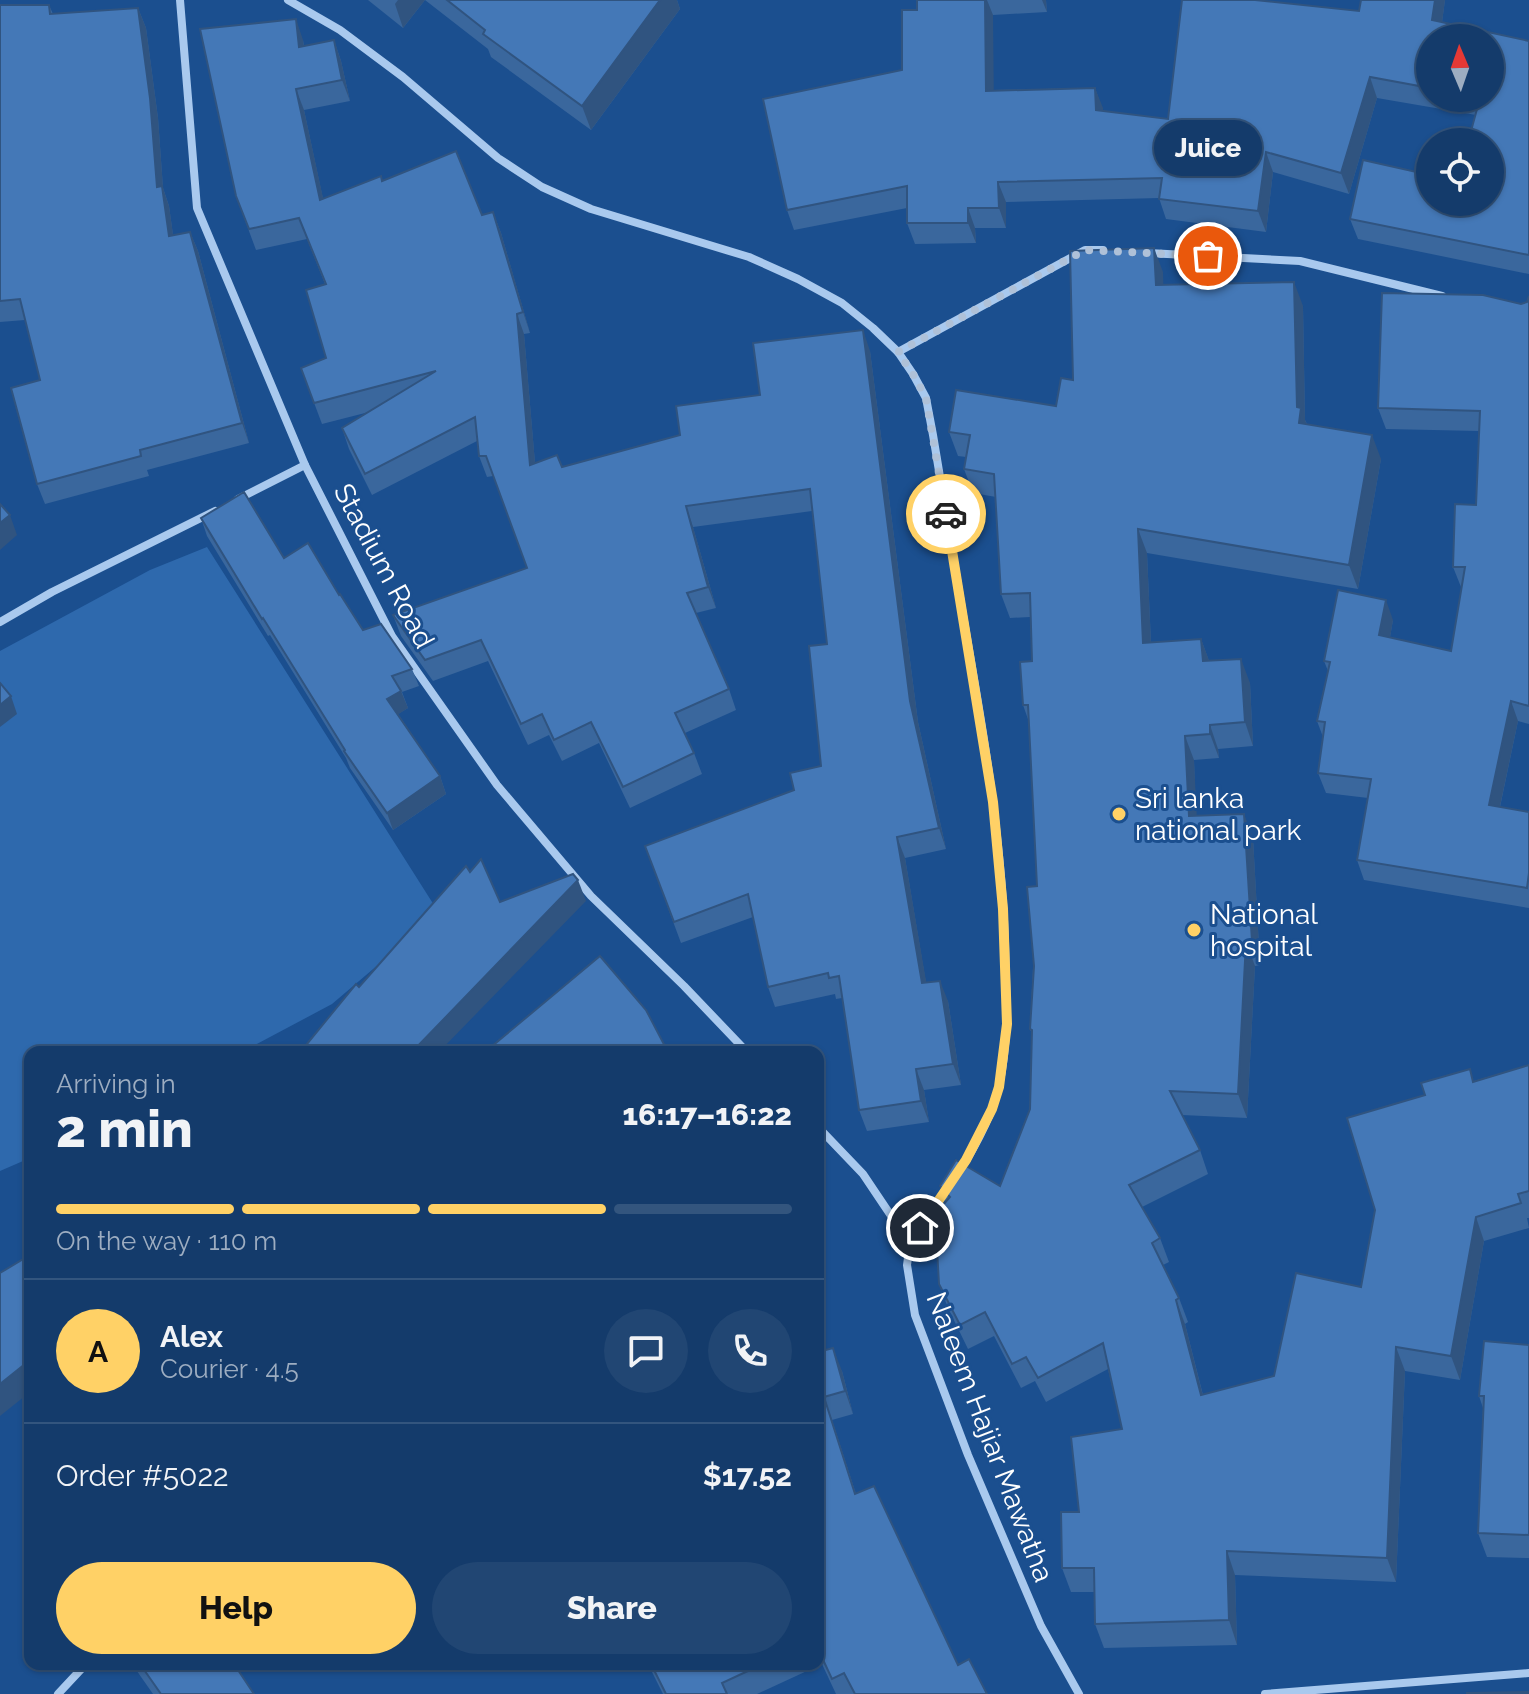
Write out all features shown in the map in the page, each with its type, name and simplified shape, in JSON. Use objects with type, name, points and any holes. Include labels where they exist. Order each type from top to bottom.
[{"type":"street","name":"Stadium Road","points":[[180,0],[197,208],[305,465],[392,636],[497,785],[591,896],[741,1046]]},
{"type":"street","points":[[288,0],[340,30],[403,77],[498,158],[542,187],[591,209],[749,257],[842,303],[898,352],[926,398],[995,817],[1003,909],[1007,1024],[1001,1077],[992,1109],[966,1160],[910,1244],[863,1174],[824,1133]]},
{"type":"street","points":[[898,352],[1085,250],[1116,251]]},
{"type":"street","points":[[1131,252],[1300,261],[1453,299]]},
{"type":"street","points":[[235,501],[305,465]]},
{"type":"street","points":[[0,622],[52,592],[221,508]]},
{"type":"street","name":"Naleem Hajiar Mawatha","points":[[910,1244],[907,1265],[909,1289],[924,1340],[968,1455],[1041,1626],[1079,1694]]},
{"type":"street","points":[[58,1694],[80,1670]]},
{"type":"street","points":[[1265,1694],[1529,1673]]},
{"type":"shaded area","points":[[207,547],[439,913],[332,1004],[253,1046],[24,1046],[24,1161],[0,1171],[0,651],[150,570]]},
{"type":"building","points":[[447,0],[660,0],[582,106],[483,34],[485,30]]},
{"type":"building","points":[[917,0],[985,0],[986,91],[1095,88],[1096,110],[1168,119],[1182,0],[1255,0],[1359,11],[1361,0],[1435,0],[1432,20],[1450,24],[1416,24],[1416,85],[1370,77],[1341,173],[1266,152],[1258,211],[1159,199],[1162,178],[998,182],[999,208],[968,208],[968,223],[907,223],[907,186],[787,210],[763,99],[902,70],[902,10],[917,10]]},
{"type":"building","points":[[0,5],[49,5],[50,14],[138,8],[150,98],[157,187],[162,186],[169,236],[190,232],[242,423],[140,450],[141,456],[37,484],[11,388],[40,380],[20,299],[0,301]]},
{"type":"building","points":[[296,19],[299,47],[334,40],[342,80],[296,89],[320,200],[381,176],[382,181],[456,151],[482,215],[493,212],[523,312],[517,314],[530,465],[557,455],[562,467],[680,435],[676,406],[760,395],[753,343],[863,330],[910,701],[939,828],[897,837],[922,983],[940,981],[953,1064],[916,1069],[921,1101],[859,1110],[839,976],[829,978],[828,973],[768,987],[748,894],[674,922],[645,846],[794,790],[790,773],[821,766],[809,646],[827,644],[810,489],[686,506],[708,587],[687,593],[729,689],[675,713],[694,753],[623,787],[591,722],[554,740],[542,714],[521,724],[481,640],[425,660],[393,615],[527,568],[486,456],[479,456],[475,417],[365,474],[342,428],[436,371],[314,403],[301,368],[326,358],[306,290],[326,284],[299,218],[249,229],[236,196],[200,29]]},
{"type":"building","points":[[1504,36],[1529,41],[1529,255],[1350,219],[1363,160],[1416,172],[1416,216],[1504,216],[1504,128],[1472,128],[1476,112],[1504,112]]},
{"type":"building","points":[[1154,248],[1156,285],[1294,282],[1297,407],[1301,408],[1299,423],[1372,435],[1349,565],[1138,529],[1143,643],[1201,639],[1203,661],[1241,659],[1245,722],[1210,725],[1210,734],[1185,736],[1189,816],[1244,814],[1252,941],[1246,942],[1238,1094],[1170,1091],[1200,1150],[1129,1185],[1160,1238],[1152,1243],[1179,1298],[1176,1300],[1201,1395],[1274,1376],[1296,1273],[1361,1287],[1375,1210],[1347,1118],[1425,1095],[1421,1083],[1470,1069],[1473,1082],[1529,1065],[1529,1191],[1518,1194],[1521,1203],[1476,1217],[1451,1356],[1396,1347],[1387,1558],[1227,1551],[1229,1620],[1095,1624],[1094,1568],[1062,1568],[1061,1512],[1079,1512],[1071,1437],[1122,1429],[1103,1343],[1038,1378],[1026,1357],[1012,1364],[985,1312],[960,1325],[939,1284],[935,1214],[950,1197],[940,1186],[956,1160],[1000,1186],[1030,1109],[1034,966],[1027,887],[1037,886],[1028,705],[1023,705],[1020,662],[1032,661],[1030,593],[1001,594],[994,474],[964,469],[970,435],[949,432],[956,390],[1056,406],[1061,378],[1073,380],[1070,251]]},
{"type":"building","points":[[1382,293],[1483,295],[1521,304],[1527,302],[1529,296],[1529,706],[1511,701],[1489,805],[1529,812],[1527,888],[1357,860],[1371,779],[1318,773],[1325,722],[1317,721],[1330,662],[1324,661],[1338,590],[1386,600],[1379,635],[1451,651],[1465,567],[1453,567],[1455,504],[1476,505],[1480,411],[1378,408]]},
{"type":"building","points":[[244,492],[284,558],[308,543],[363,630],[381,624],[412,669],[392,676],[401,691],[387,699],[440,776],[387,813],[344,751],[201,518]]},
{"type":"building","points":[[0,504],[10,515],[0,523]]},
{"type":"building","points":[[0,683],[11,696],[0,705]]},
{"type":"building","points":[[481,859],[500,902],[573,874],[578,880],[418,1046],[305,1046],[356,984],[359,987],[466,866],[470,872]]},
{"type":"building","points":[[600,956],[646,1010],[665,1046],[492,1046]]},
{"type":"building","points":[[24,1259],[24,1365],[0,1384],[0,1273]]},
{"type":"building","points":[[1484,1341],[1529,1345],[1529,1535],[1478,1533],[1484,1396],[1479,1396]]},
{"type":"building","points":[[833,1348],[845,1391],[824,1397],[824,1350]]},
{"type":"building","points":[[824,1397],[855,1494],[874,1486],[958,1665],[969,1659],[987,1694],[855,1694],[844,1673],[832,1679],[824,1662]]},
{"type":"building","points":[[144,1670],[238,1670],[254,1694],[161,1694]]},
{"type":"building","points":[[654,1670],[750,1670],[722,1683],[727,1694],[666,1694]]},
{"type":"building","points":[[1467,1693],[1529,1694],[1467,1694]]},
{"type":"way so far","points":[[946,514],[926,398],[898,352],[1085,250],[1208,256]]},
{"type":"place","name":"Juice","points":[[1208,256]]},
{"type":"place","name":"Sri lanka national park","points":[[1119,814]]},
{"type":"place","name":"National hospital","points":[[1194,930]]},
{"type":"route","points":[[920,1228],[966,1160],[992,1109],[1005,1055],[1007,1024],[1003,909],[993,802],[946,514]]}]
